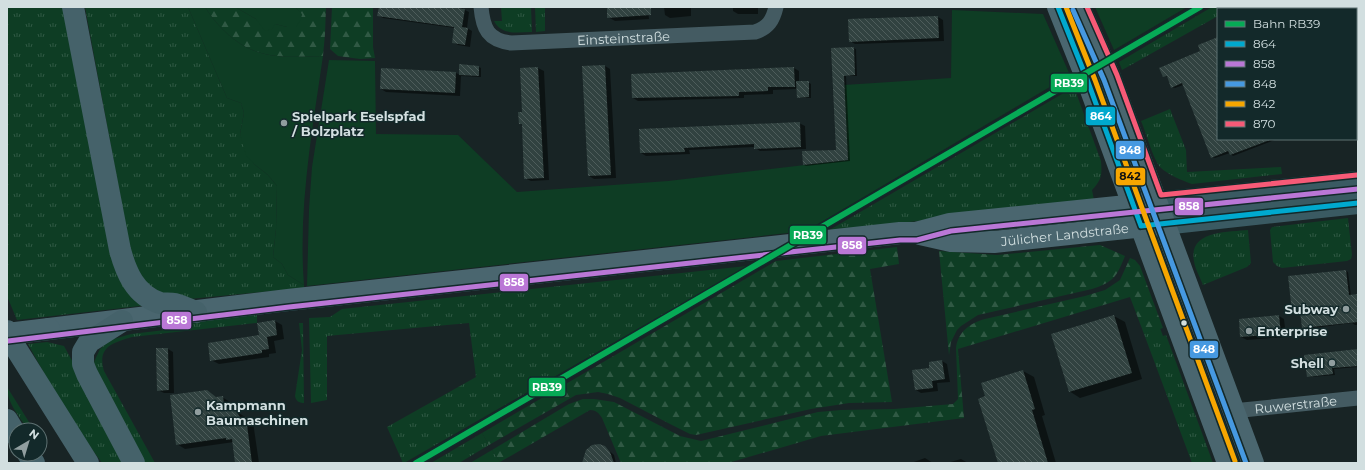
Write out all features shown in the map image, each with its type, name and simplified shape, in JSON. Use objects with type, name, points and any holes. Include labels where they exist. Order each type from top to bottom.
[{"type":"highway","points":[[73,7],[120,250],[125,268],[133,284],[146,295],[160,303],[174,304],[196,312]]},
{"type":"highway","points":[[122,321],[89,342],[82,352],[83,364],[134,463]]},
{"type":"highway","points":[[7,333],[88,463]]},
{"type":"highway","points":[[7,358],[72,463]]},
{"type":"main road","points":[[1058,7],[1088,82],[1228,463]]},
{"type":"main road","points":[[1079,7],[1110,77],[1163,224],[1253,463]]},
{"type":"main road","name":"Jülicher Landstraße","points":[[916,233],[950,224],[1358,182]]},
{"type":"main road","name":"Jülicher Landstraße","points":[[7,333],[122,321],[288,300],[900,233],[916,233],[951,241],[994,242],[1358,203]]},
{"type":"street","name":"Einsteinstraße","points":[[481,7],[482,19],[488,33],[493,38],[511,44],[755,32],[763,30],[769,24],[776,7]]},
{"type":"street","name":"Ruwerstraße","points":[[1233,411],[1358,398]]},
{"type":"green space","points":[[7,7],[66,7],[115,262],[149,305],[17,320],[7,296]]},
{"type":"green space","points":[[85,7],[188,7],[227,98],[241,103],[244,113],[240,134],[254,164],[268,175],[277,186],[276,229],[273,257],[282,264],[288,275],[304,285],[304,288],[179,300],[148,288],[132,259]]},
{"type":"green space","points":[[188,7],[205,7],[230,36],[243,46],[250,49],[286,57],[323,56],[304,199],[304,285],[288,275],[282,264],[273,257],[276,229],[277,186],[268,175],[254,164],[246,155],[240,134],[244,113],[241,103],[227,98]]},
{"type":"green space","points":[[205,7],[235,7],[256,19],[287,27],[302,15],[295,7],[326,7],[323,56],[277,56],[250,49],[243,46],[224,31]]},
{"type":"green space","points":[[235,7],[295,7],[302,14],[296,27],[287,27],[275,24],[272,29],[265,31],[256,19]]},
{"type":"green space","points":[[332,7],[373,7],[373,47],[375,58],[360,59],[338,56],[330,49]]},
{"type":"green space","points":[[501,7],[531,7],[532,32],[511,32],[497,26],[494,21],[502,21]]},
{"type":"green space","points":[[535,7],[545,7],[545,31],[536,32]]},
{"type":"green space","points":[[1095,7],[1187,7],[1114,50]]},
{"type":"green space","points":[[1212,7],[1235,7],[1217,8],[1217,17],[1122,70],[1119,62]]},
{"type":"green space","points":[[952,10],[1043,14],[1070,75],[806,231],[307,286],[309,209],[312,167],[329,60],[375,61],[376,134],[458,135],[517,192],[668,181],[848,160],[844,85],[951,78]]},
{"type":"green space","points":[[1074,87],[1101,161],[1101,177],[1092,190],[1094,200],[826,232]]},
{"type":"green space","points":[[1170,109],[1186,150],[1187,172],[1281,167],[1282,174],[1192,184],[1167,173],[1161,168],[1155,159],[1141,121]]},
{"type":"green space","points":[[1348,218],[1352,255],[1351,259],[1347,261],[1282,268],[1273,262],[1270,230],[1272,227]]},
{"type":"green space","points":[[1248,230],[1251,263],[1247,267],[1203,285],[1196,270],[1194,261],[1194,251],[1197,243],[1203,238],[1212,235]]},
{"type":"green space","points":[[1100,245],[1125,256],[1120,269],[1110,281],[1092,289],[978,315],[957,330],[951,342],[949,355],[939,251],[997,255]]},
{"type":"green space","points":[[897,247],[899,264],[870,269],[892,402],[849,403],[811,409],[696,435],[690,434],[620,398],[598,392],[576,395],[489,445],[482,433],[776,261]]},
{"type":"green space","points":[[1130,258],[1135,260],[1140,266],[1163,328],[1144,334],[1130,297],[958,349],[964,418],[821,436],[728,463],[621,463],[602,418],[597,412],[590,410],[500,462],[492,450],[569,404],[583,399],[614,402],[680,436],[701,441],[818,412],[894,409],[953,404],[958,399],[957,342],[959,337],[966,329],[974,323],[985,319],[1105,290],[1120,280]]},
{"type":"green space","points":[[747,266],[404,463],[387,427],[476,377],[469,323],[327,336],[327,400],[311,403],[309,318],[330,317],[342,309]]},
{"type":"green space","points":[[257,315],[257,323],[132,337],[118,341],[108,347],[103,356],[102,363],[104,371],[155,463],[144,463],[96,375],[94,362],[100,349],[110,340],[131,334],[182,328],[199,321]]},
{"type":"green space","points":[[299,323],[303,323],[304,403],[298,401],[295,396],[302,350]]},
{"type":"green space","points":[[1160,328],[1163,336],[1166,335],[1213,463],[1192,463],[1144,334]]},
{"type":"green space","points":[[47,342],[64,346],[128,463],[102,463],[82,434],[54,390],[28,344]]},
{"type":"green space","points":[[7,387],[29,422],[22,422],[14,410]]},
{"type":"green space","points":[[482,433],[489,445],[459,463],[431,463]]},
{"type":"green space","points":[[492,450],[500,462],[470,463]]},
{"type":"building","points":[[379,7],[453,7],[465,9],[462,27],[468,28],[465,45],[452,43],[454,27],[377,16]]},
{"type":"building","points":[[607,7],[651,7],[651,15],[607,18]]},
{"type":"building","points":[[938,16],[939,38],[849,42],[848,19]]},
{"type":"building","points":[[1217,37],[1217,140],[1270,140],[1230,155],[1228,151],[1211,158],[1182,83],[1171,88],[1167,76],[1163,77],[1159,68],[1200,51],[1198,45]]},
{"type":"building","points":[[854,47],[855,75],[844,76],[848,160],[803,165],[802,151],[836,150],[831,48]]},
{"type":"building","points":[[459,64],[479,66],[479,76],[459,75]]},
{"type":"building","points":[[605,65],[611,175],[588,176],[582,66]]},
{"type":"building","points":[[538,67],[544,178],[524,179],[522,124],[519,124],[518,112],[522,112],[520,68]]},
{"type":"building","points":[[794,67],[795,87],[768,87],[768,91],[739,92],[739,96],[632,98],[631,74]]},
{"type":"building","points":[[381,68],[456,72],[455,93],[380,89]]},
{"type":"building","points":[[796,81],[809,81],[809,97],[797,98]]},
{"type":"building","points":[[800,122],[801,147],[754,149],[754,144],[684,148],[685,152],[640,153],[639,129]]},
{"type":"building","points":[[1346,270],[1349,295],[1358,294],[1358,322],[1302,328],[1300,311],[1292,312],[1288,276]]},
{"type":"building","points":[[1114,315],[1132,373],[1069,392],[1051,334]]},
{"type":"building","points":[[1279,315],[1281,334],[1240,337],[1239,319]]},
{"type":"building","points":[[275,320],[277,335],[267,337],[269,349],[262,350],[262,353],[210,361],[208,343],[259,335],[257,323]]},
{"type":"building","points":[[156,348],[168,348],[169,390],[157,391]]},
{"type":"building","name":"Shell","points":[[1358,349],[1358,366],[1332,368],[1333,374],[1307,377],[1304,355]]},
{"type":"building","points":[[942,360],[945,379],[932,381],[933,388],[915,390],[912,370],[929,368],[929,362]]},
{"type":"building","points":[[1023,370],[1035,409],[1032,410],[1048,463],[998,463],[978,399],[985,396],[981,383]]},
{"type":"building","points":[[207,390],[216,397],[223,396],[224,404],[230,406],[240,417],[246,417],[252,463],[235,463],[232,439],[226,440],[226,438],[176,445],[170,395]]},
{"type":"building","points":[[599,444],[605,446],[610,452],[614,463],[582,463],[586,450],[592,445]]},
{"type":"rail line","name":"RB39","points":[[416,463],[1200,7]]},
{"type":"transit line","name":"864","points":[[1058,7],[1088,82],[1141,226]]},
{"type":"transit line","name":"842","points":[[1066,7],[1095,80],[1235,461]]},
{"type":"transit line","name":"870","points":[[1087,7],[1117,75],[1161,195],[1357,175]]},
{"type":"transit line","name":"848","points":[[1073,10],[1104,80],[1246,463]]},
{"type":"transit line","name":"858","points":[[8,341],[289,307],[900,240],[917,240],[951,231],[1358,189]]},
{"type":"transit line","name":"864","points":[[1141,226],[1358,203]]},
{"type":"place","name":"Spielpark Eselspfad / Bolzplatz","points":[[284,123]]},
{"type":"place","name":"Subway","points":[[1346,309]]},
{"type":"place","name":"Enterprise","points":[[1249,331]]},
{"type":"place","name":"Shell","points":[[1332,363]]},
{"type":"place","name":"Kampmann Baumaschinen","points":[[198,412]]}]
